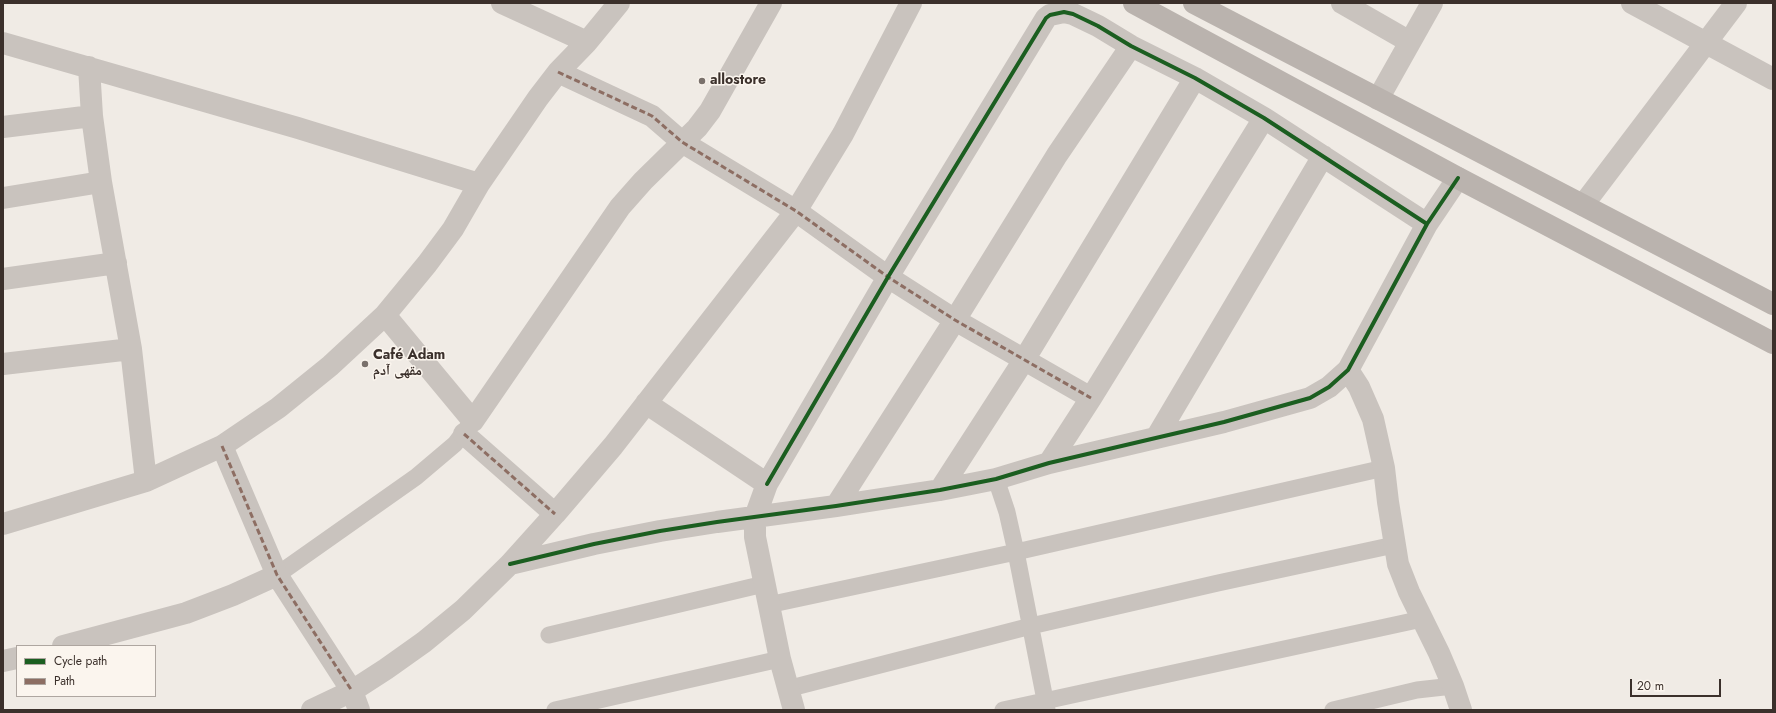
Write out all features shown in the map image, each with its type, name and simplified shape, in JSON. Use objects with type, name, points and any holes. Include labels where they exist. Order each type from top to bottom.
[{"type":"main road","points":[[1134,3],[1458,178],[1773,343]]},
{"type":"main road","points":[[1194,3],[1773,304]]},
{"type":"street","points":[[502,3],[587,42]]},
{"type":"street","points":[[3,524],[146,481],[222,446],[278,408],[330,366],[385,315],[427,264],[453,229],[479,184],[518,126],[558,72],[587,42],[619,3]]},
{"type":"street","points":[[468,427],[620,208],[642,181],[697,128],[710,111],[771,3]]},
{"type":"street","points":[[312,710],[356,700],[386,669],[430,637],[463,610],[510,564],[555,514],[646,403],[796,211],[843,134],[912,3]]},
{"type":"street","points":[[1342,3],[1410,42]]},
{"type":"street","points":[[1378,99],[1432,3]]},
{"type":"street","points":[[1632,3],[1773,79]]},
{"type":"street","points":[[1583,205],[1736,3]]},
{"type":"street","points":[[794,710],[787,689],[780,658],[755,537],[755,517],[767,484],[888,277],[1046,18],[1057,12],[1073,14],[1098,26],[1131,46],[1195,78],[1264,118],[1427,224]]},
{"type":"street","points":[[3,43],[298,128],[479,184]]},
{"type":"street","points":[[836,506],[955,320],[1057,155],[1131,46]]},
{"type":"street","points":[[89,67],[92,116],[101,182],[131,349],[146,481]]},
{"type":"street","points":[[558,72],[652,116],[682,142],[796,211],[888,277],[955,320],[1091,398]]},
{"type":"street","points":[[940,490],[1024,360],[1195,78]]},
{"type":"street","points":[[3,127],[92,116]]},
{"type":"street","points":[[1049,463],[1091,398],[1264,118]]},
{"type":"street","points":[[1156,438],[1323,156]]},
{"type":"street","points":[[510,564],[594,544],[660,531],[940,490],[996,479],[1049,463],[1278,408],[1310,398],[1329,387],[1348,370],[1427,224],[1458,178]]},
{"type":"street","points":[[3,198],[101,182]]},
{"type":"street","points":[[3,279],[116,263]]},
{"type":"street","points":[[385,315],[468,427],[555,514]]},
{"type":"street","points":[[3,364],[131,349]]},
{"type":"street","points":[[1348,370],[1359,387],[1373,419],[1384,468],[1394,545],[1398,564],[1408,592],[1439,652],[1461,710]]},
{"type":"street","points":[[646,403],[767,484]]},
{"type":"street","points":[[222,446],[276,575],[356,700]]},
{"type":"street","points":[[67,645],[186,613],[233,595],[276,575]]},
{"type":"street","points":[[3,661],[16,658]]},
{"type":"lane","points":[[276,575],[416,477],[455,444],[468,427]]},
{"type":"lane","points":[[549,635],[766,595],[1016,552],[1384,468]]},
{"type":"lane","points":[[996,479],[1007,512],[1016,552],[1046,705]]},
{"type":"lane","points":[[787,689],[1031,626],[1218,583],[1394,545]]},
{"type":"lane","points":[[1003,710],[1046,705],[1422,619]]},
{"type":"lane","points":[[555,710],[780,658]]},
{"type":"lane","points":[[1333,710],[1417,690],[1453,686]]},
{"type":"marked path","points":[[558,72],[652,116],[682,142],[796,211],[888,277],[955,320],[1091,398]]},
{"type":"marked path","points":[[464,434],[555,514]]},
{"type":"marked path","points":[[222,446],[277,575],[352,691]]},
{"type":"cycle path","points":[[767,484],[888,277],[1046,18],[1050,15],[1064,12],[1073,14],[1098,26],[1131,46],[1195,78],[1264,118],[1427,224]]},
{"type":"cycle path","points":[[510,564],[594,544],[660,531],[940,490],[996,479],[1049,463],[1224,422],[1310,398],[1329,387],[1348,370],[1427,224],[1458,178]]},
{"type":"place","name":"allostore","points":[[702,81]]},
{"type":"place","name":"Café Adam مقهى آدم","points":[[365,364]]}]
